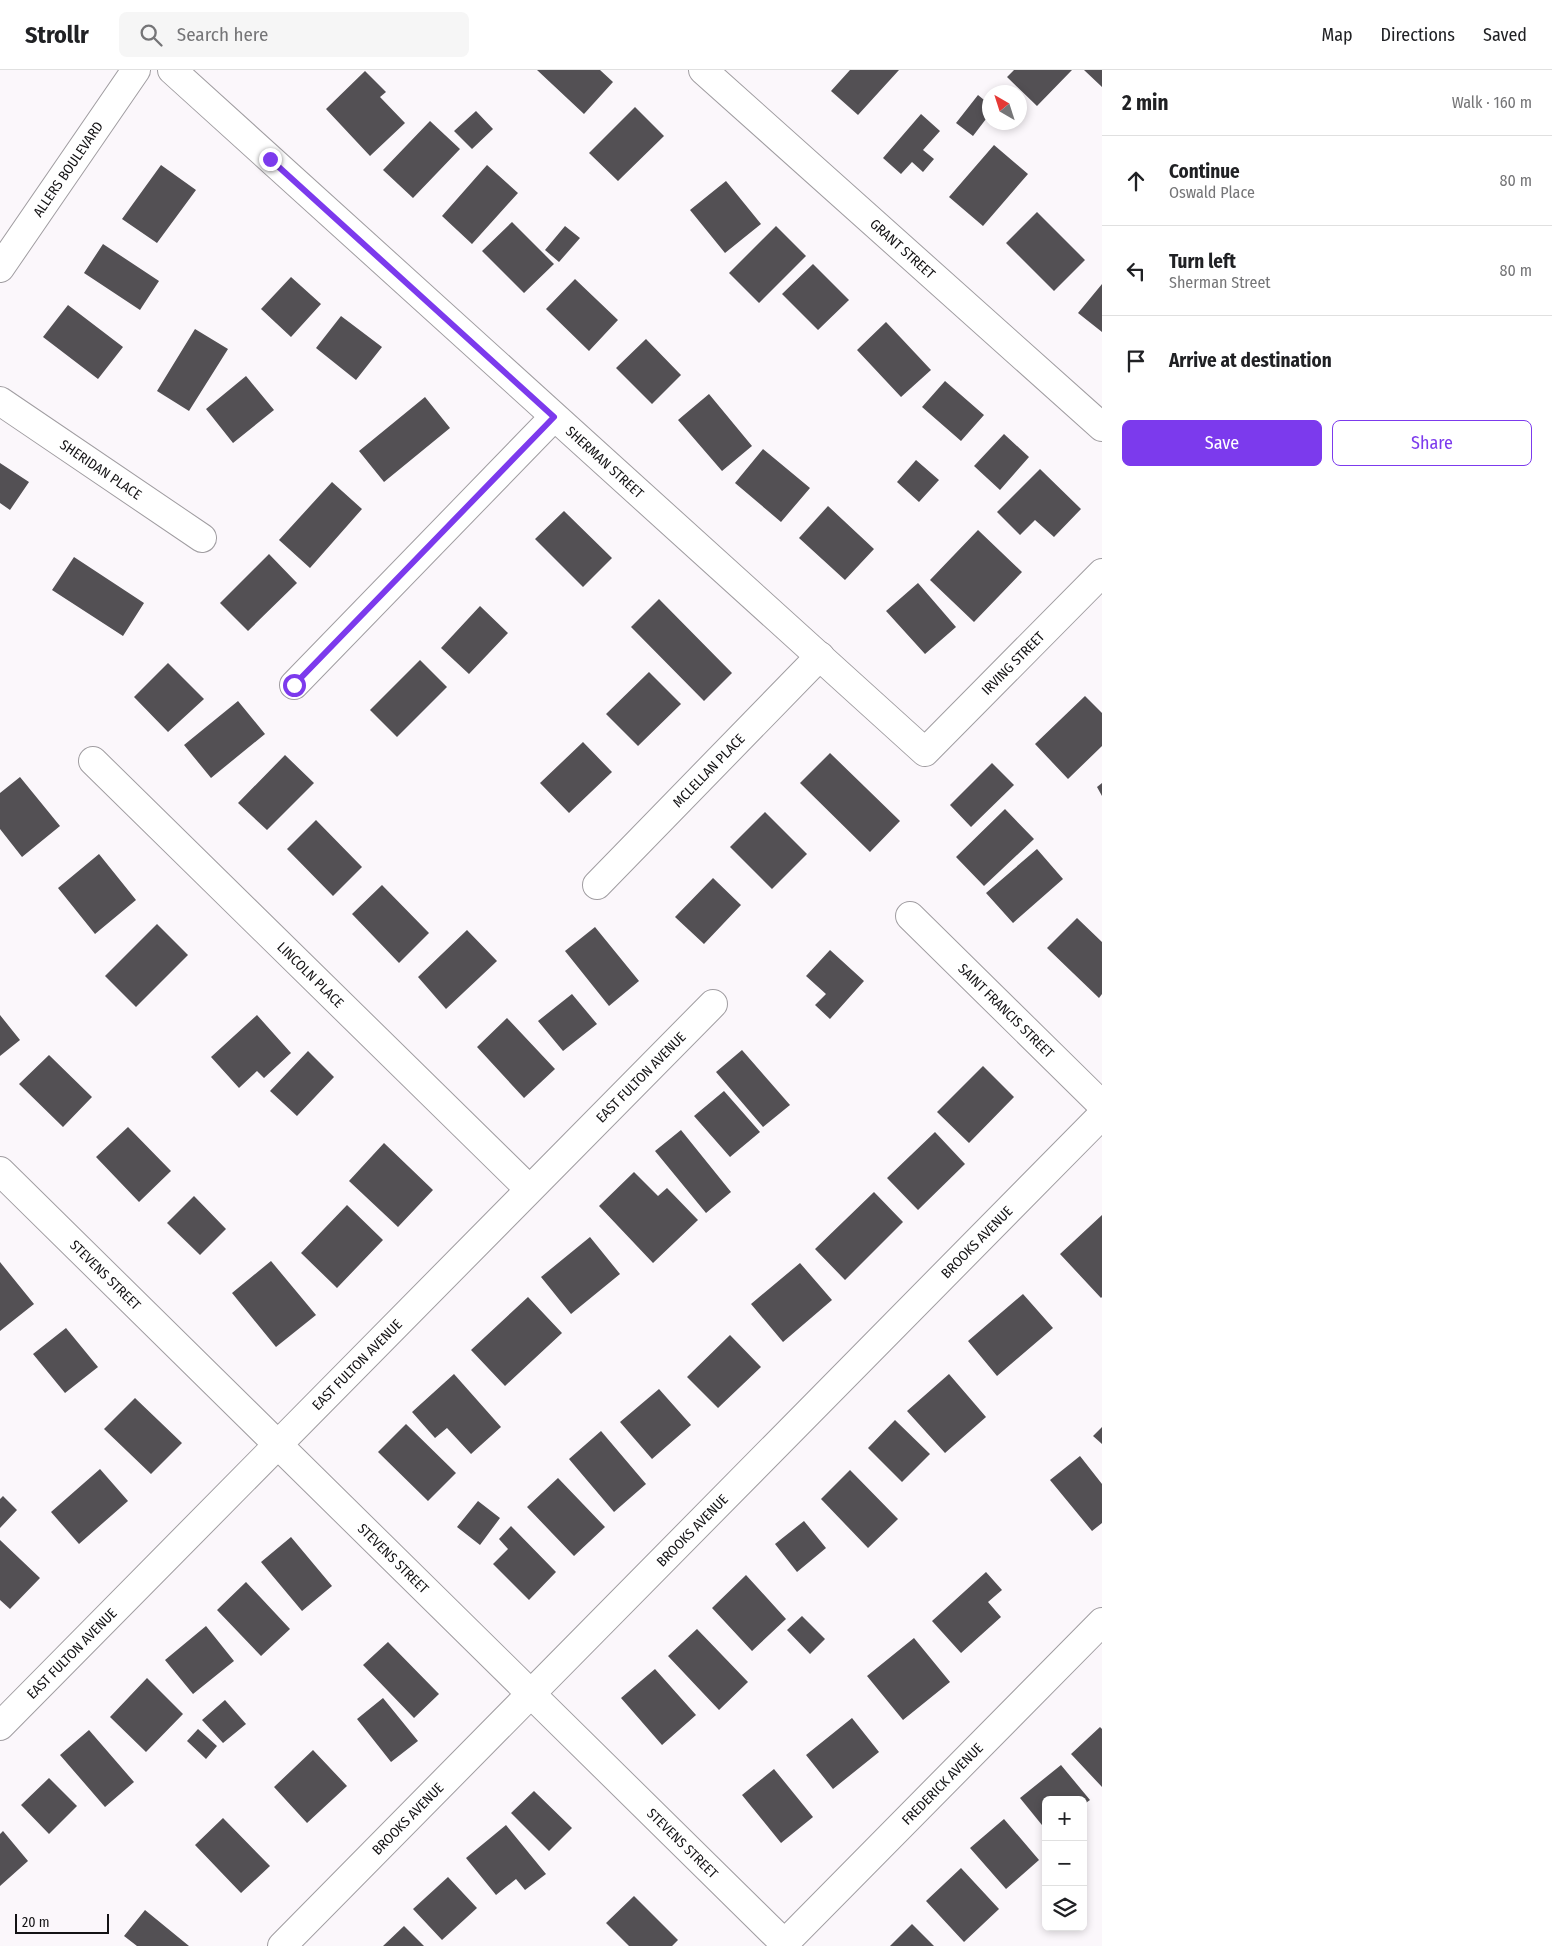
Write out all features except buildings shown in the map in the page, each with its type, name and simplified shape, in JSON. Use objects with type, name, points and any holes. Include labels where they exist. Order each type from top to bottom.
[{"type":"street","name":"ALLERS BOULEVARD","points":[[0,268],[136,70]]},
{"type":"street","name":"SHERMAN STREET","points":[[172,70],[926,752]]},
{"type":"street","name":"GRANT STREET","points":[[703,70],[1102,427]]},
{"type":"street","name":"SHERIDAN PLACE","points":[[0,401],[202,538]]},
{"type":"street","points":[[294,685],[554,417]]},
{"type":"street","name":"IRVING STREET","points":[[926,752],[1097,589]]},
{"type":"street","name":"MCLELLAN PLACE","points":[[597,885],[820,656]]},
{"type":"street","name":"LINCOLN PLACE","points":[[93,761],[529,1189]]},
{"type":"street","name":"SAINT FRANCIS STREET","points":[[910,916],[1102,1105]]},
{"type":"street","name":"EAST FULTON AVENUE","points":[[5,1711],[278,1444],[713,1004]]},
{"type":"street","name":"BROOKS AVENUE","points":[[282,1946],[1102,1115]]},
{"type":"street","name":"STEVENS STREET","points":[[0,1172],[785,1945]]},
{"type":"street","name":"FREDERICK AVENUE","points":[[785,1945],[1102,1622]]},
{"type":"route","points":[[270,159],[554,417],[294,685]]}]
